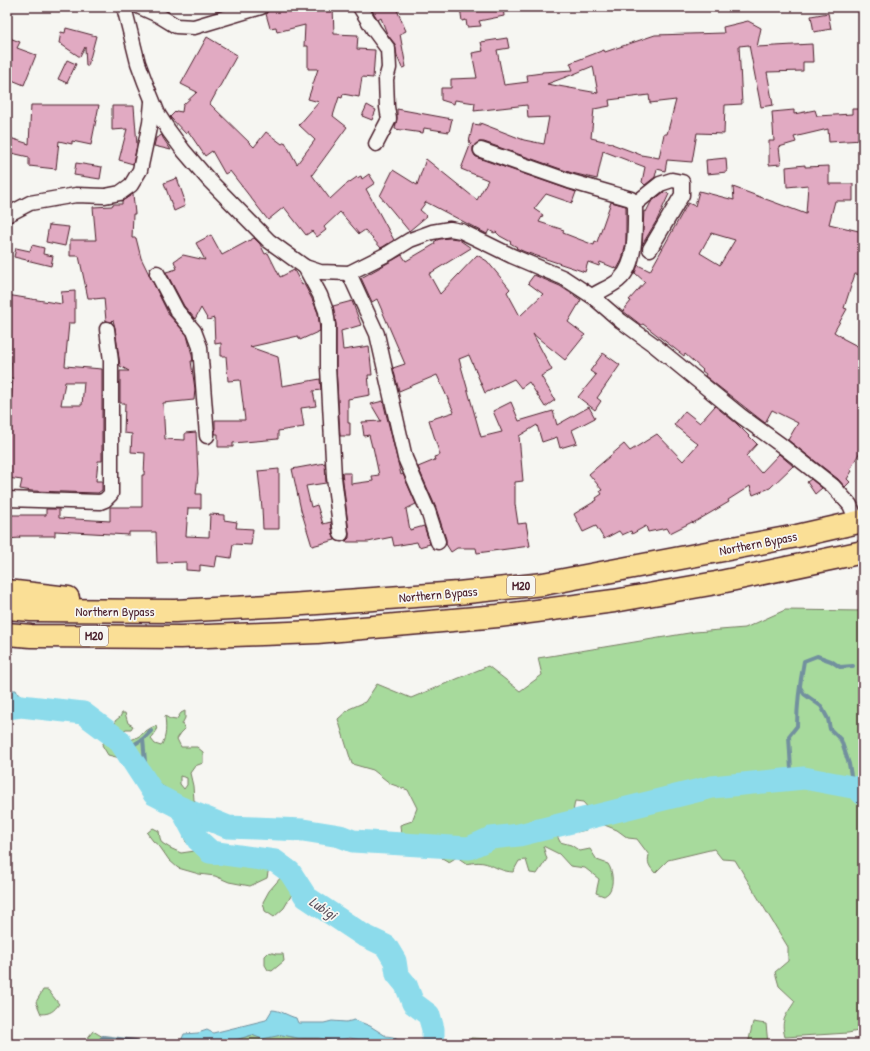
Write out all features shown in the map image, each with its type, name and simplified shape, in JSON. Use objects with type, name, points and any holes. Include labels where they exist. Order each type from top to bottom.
[{"type":"highway","name":"Northern Bypass","points":[[7,608],[31,610],[174,611],[368,600],[458,593],[543,584],[797,536],[858,517]]},
{"type":"highway","name":"Northern Bypass","points":[[7,634],[31,636],[180,637],[317,632],[498,616],[614,601],[709,584],[863,552]]},
{"type":"highway","points":[[7,591],[174,611]]},
{"type":"highway","points":[[7,642],[180,637]]},
{"type":"street","points":[[140,7],[158,15],[176,26],[194,27],[261,7]]},
{"type":"street","points":[[360,7],[388,50],[389,68],[386,79],[389,119],[376,144]]},
{"type":"street","points":[[128,10],[138,63],[152,101],[162,120],[183,150],[208,179],[269,241],[305,267],[320,272],[349,273],[389,253],[410,240],[432,232],[450,229],[461,231],[512,256],[564,278],[592,296],[746,421],[781,445],[827,482],[843,496],[858,517]]},
{"type":"street","points":[[7,215],[30,203],[76,195],[105,196],[120,193],[131,185],[140,170],[149,128],[152,101]]},
{"type":"street","points":[[481,150],[569,181],[631,199],[635,204],[633,255],[628,271],[620,280],[592,296]]},
{"type":"street","points":[[635,204],[660,184],[672,180],[682,182],[682,195],[672,215],[650,249]]},
{"type":"street","points":[[305,267],[320,295],[328,325],[328,374],[334,477],[337,513],[341,534]]},
{"type":"street","points":[[157,273],[177,311],[194,331],[200,347],[207,436]]},
{"type":"street","points":[[349,273],[377,334],[404,458],[428,511],[438,542]]},
{"type":"street","points":[[7,499],[100,502],[105,500],[111,494],[111,361],[106,329]]},
{"type":"green space","points":[[785,610],[863,611],[863,1030],[848,1033],[785,1037],[783,1026],[785,1018],[795,1001],[779,986],[775,972],[788,961],[788,947],[735,860],[722,859],[714,849],[668,860],[655,873],[649,864],[649,855],[637,839],[628,838],[617,830],[602,824],[583,802],[575,801],[573,812],[588,827],[586,830],[577,832],[569,818],[562,819],[556,833],[560,842],[571,845],[580,851],[590,849],[597,860],[608,864],[611,870],[612,882],[611,889],[604,896],[596,893],[599,879],[585,868],[570,866],[559,854],[543,846],[547,859],[537,874],[530,873],[526,860],[519,861],[513,872],[481,863],[467,864],[457,857],[449,862],[442,858],[437,837],[401,835],[400,825],[412,821],[417,808],[408,790],[391,784],[373,770],[352,764],[338,719],[349,709],[365,702],[377,684],[411,698],[488,666],[520,691],[542,675],[538,658],[695,632],[745,628]]},
{"type":"green space","points":[[185,711],[185,718],[182,724],[185,729],[177,739],[181,747],[197,747],[203,752],[203,763],[195,766],[190,773],[194,800],[198,807],[201,825],[200,837],[209,850],[240,851],[263,855],[269,867],[267,878],[250,886],[229,882],[215,876],[199,874],[178,868],[169,860],[160,847],[147,833],[153,828],[159,831],[162,843],[170,848],[181,853],[195,851],[186,842],[181,829],[181,816],[166,788],[156,782],[146,787],[132,766],[124,759],[108,755],[102,745],[104,742],[119,742],[136,738],[150,728],[156,726],[157,730],[151,739],[155,744],[161,746],[166,728],[165,716],[176,720],[181,713]],"holes":[[[180,776],[187,778],[187,785],[184,789],[180,784]]]},
{"type":"green space","points":[[122,713],[125,713],[128,723],[133,726],[131,729],[126,729],[121,732],[116,727],[115,721]]},
{"type":"green space","points":[[296,872],[301,879],[300,884],[295,889],[284,908],[274,917],[265,911],[263,902],[269,891],[282,876]]},
{"type":"green space","points":[[269,952],[283,954],[284,961],[272,971],[268,970],[265,965],[265,956]]},
{"type":"green space","points":[[43,990],[48,990],[59,1004],[52,1012],[41,1014],[36,1002]]},
{"type":"green space","points":[[753,1022],[766,1024],[768,1044],[748,1044]]},
{"type":"green space","points":[[93,1031],[103,1037],[104,1044],[83,1044]]},
{"type":"green space","points":[[252,1035],[265,1037],[287,1035],[303,1039],[323,1039],[337,1044],[222,1044]]},
{"type":"green space","points":[[471,1038],[592,1044],[469,1044]]},
{"type":"water","points":[[7,683],[11,690],[16,690],[20,698],[41,703],[46,708],[29,715],[9,707],[12,700],[7,689]]},
{"type":"water","points":[[381,944],[391,944],[397,952],[404,976],[412,983],[417,1006],[411,1009],[406,999],[405,992],[389,971],[387,955]]},
{"type":"water","points":[[437,1009],[434,1013],[433,1019],[437,1026],[429,1023],[424,1012]]},
{"type":"water","points":[[272,1010],[296,1018],[298,1023],[324,1023],[332,1021],[346,1022],[355,1020],[370,1026],[386,1036],[393,1037],[404,1044],[376,1044],[350,1038],[334,1041],[319,1038],[298,1038],[282,1035],[262,1039],[252,1035],[222,1044],[176,1044],[180,1043],[184,1034],[198,1033],[207,1030],[213,1033],[266,1020]]},
{"type":"building","points":[[278,7],[333,7],[334,34],[358,35],[357,49],[375,50],[373,78],[362,77],[359,97],[343,94],[342,98],[339,97],[333,116],[347,127],[312,175],[330,199],[344,186],[357,177],[361,176],[362,179],[369,174],[375,183],[366,189],[394,240],[381,248],[365,230],[359,234],[340,212],[324,227],[326,230],[317,237],[312,231],[306,235],[284,207],[268,220],[230,171],[225,174],[212,151],[205,156],[188,131],[186,134],[170,117],[176,111],[182,112],[183,105],[197,92],[181,84],[207,37],[237,55],[210,104],[254,147],[266,132],[282,144],[285,142],[297,164],[315,140],[299,125],[319,102],[308,99],[318,69],[308,69],[308,46],[304,46],[305,25],[277,32],[276,27],[270,28],[266,14],[269,9]]},
{"type":"building","points":[[370,7],[403,7],[397,10],[406,31],[400,34],[406,67],[402,68],[397,56],[395,44],[387,34],[381,18],[378,20]]},
{"type":"building","points":[[460,7],[503,7],[504,16],[479,21],[481,26],[467,27],[466,20],[462,21]]},
{"type":"building","points":[[828,13],[831,29],[814,32],[811,16]]},
{"type":"building","points":[[748,21],[761,28],[757,47],[812,44],[813,62],[803,62],[803,71],[767,72],[773,105],[761,107],[749,45],[739,46],[742,104],[725,105],[724,134],[697,133],[692,162],[667,160],[665,171],[657,169],[655,177],[645,185],[642,182],[645,167],[603,151],[597,179],[572,173],[484,142],[479,142],[473,147],[473,152],[478,158],[576,192],[572,203],[546,194],[534,209],[543,215],[539,222],[564,230],[563,233],[594,245],[595,241],[597,242],[611,202],[626,206],[626,242],[622,260],[617,269],[600,262],[599,266],[588,262],[585,272],[525,252],[516,248],[517,247],[510,243],[511,242],[496,232],[494,233],[489,230],[487,234],[426,202],[420,210],[427,216],[409,231],[380,196],[393,170],[417,185],[426,159],[477,200],[488,180],[461,169],[471,143],[469,142],[473,124],[480,125],[480,123],[524,140],[544,144],[549,117],[528,118],[527,105],[474,111],[475,103],[455,100],[454,104],[441,100],[441,88],[451,88],[451,79],[477,78],[472,53],[483,51],[481,42],[507,38],[509,48],[497,50],[504,85],[528,82],[527,75],[542,72],[573,70],[570,63],[604,50],[605,52],[655,35],[724,33],[723,27]],"holes":[[[593,66],[598,93],[547,84],[574,74]],[[649,95],[650,103],[676,100],[667,134],[664,134],[659,158],[641,155],[612,143],[591,138],[594,109],[610,106],[609,100]]]},
{"type":"building","points":[[66,28],[96,36],[88,66],[86,66],[85,47],[80,57],[59,43],[61,32],[65,33]]},
{"type":"building","points":[[7,37],[20,42],[17,48],[36,55],[24,85],[7,78]]},
{"type":"building","points":[[67,60],[76,64],[67,83],[58,79]]},
{"type":"building","points":[[31,105],[99,105],[91,145],[72,141],[72,144],[59,141],[56,169],[29,166],[29,157],[7,152],[7,137],[29,144]]},
{"type":"building","points":[[367,105],[376,110],[372,120],[362,116]]},
{"type":"building","points":[[112,106],[134,106],[137,145],[133,164],[119,160],[127,129],[112,130]]},
{"type":"building","points":[[397,109],[452,119],[449,132],[424,128],[423,133],[395,129]]},
{"type":"building","points":[[852,109],[863,109],[863,140],[829,142],[828,129],[794,137],[796,142],[779,147],[781,164],[769,165],[769,141],[774,141],[772,112],[794,110],[794,114],[815,110],[817,116],[852,114]]},
{"type":"building","points":[[162,135],[171,150],[154,146],[156,138]]},
{"type":"building","points":[[726,158],[727,172],[707,174],[706,160]]},
{"type":"building","points":[[76,163],[102,167],[100,179],[74,175]]},
{"type":"building","points":[[805,165],[805,167],[829,166],[829,184],[853,184],[853,201],[835,201],[829,224],[863,232],[863,275],[855,274],[844,308],[847,309],[834,332],[863,349],[863,446],[850,470],[852,471],[847,479],[850,482],[845,487],[838,479],[788,440],[798,423],[772,410],[765,423],[705,376],[706,374],[702,371],[703,370],[685,354],[684,356],[643,324],[641,325],[623,311],[631,301],[629,300],[645,282],[635,273],[638,265],[650,271],[688,203],[695,206],[699,191],[734,200],[733,187],[806,214],[808,185],[787,187],[786,167]],"holes":[[[711,233],[735,240],[720,265],[700,253]]]},
{"type":"building","points":[[177,178],[184,198],[185,206],[174,211],[164,183]]},
{"type":"building","points":[[664,192],[669,194],[657,220],[642,245],[644,211],[646,212],[651,202]]},
{"type":"building","points":[[133,194],[135,214],[133,214],[132,238],[136,238],[141,258],[169,315],[187,335],[193,361],[191,361],[195,389],[194,400],[163,403],[165,439],[185,440],[185,433],[196,432],[198,474],[196,494],[201,494],[201,508],[188,508],[186,536],[209,537],[210,514],[224,515],[224,520],[237,522],[236,528],[253,529],[251,545],[233,544],[231,558],[217,556],[215,567],[200,565],[200,571],[186,570],[186,562],[157,563],[156,532],[129,532],[129,535],[55,531],[55,536],[19,536],[20,538],[7,539],[7,515],[46,515],[46,509],[59,509],[59,518],[110,521],[110,507],[142,507],[142,475],[144,475],[145,453],[131,452],[132,434],[124,433],[125,403],[120,403],[120,371],[129,371],[120,366],[115,328],[113,320],[111,322],[106,321],[104,298],[88,298],[79,256],[70,256],[70,240],[96,240],[93,207],[122,204],[122,201]]},
{"type":"building","points":[[49,225],[69,227],[65,246],[46,242]]},
{"type":"building","points":[[211,235],[222,255],[254,238],[260,244],[265,254],[268,253],[280,277],[294,270],[302,285],[304,284],[318,313],[320,331],[300,340],[298,336],[250,347],[278,357],[282,386],[320,379],[321,390],[313,391],[316,406],[301,408],[304,427],[278,431],[278,439],[233,443],[233,447],[218,447],[218,434],[215,434],[215,420],[245,420],[240,380],[228,381],[226,356],[221,356],[221,343],[215,344],[214,318],[208,320],[201,308],[195,319],[184,306],[166,272],[177,269],[174,261],[183,255],[205,260],[196,243]]},
{"type":"building","points":[[439,239],[458,239],[471,248],[429,274],[440,294],[477,255],[487,261],[510,289],[507,292],[520,316],[543,294],[528,283],[534,275],[560,286],[581,300],[568,322],[585,335],[565,360],[533,334],[552,370],[541,376],[555,400],[545,407],[529,382],[521,388],[514,379],[485,393],[469,355],[459,359],[481,437],[502,432],[493,411],[511,402],[519,421],[553,411],[557,425],[589,407],[595,418],[572,430],[577,443],[560,448],[557,437],[542,442],[537,425],[519,436],[523,481],[515,482],[515,504],[518,524],[526,523],[530,546],[477,553],[476,548],[457,548],[451,552],[446,544],[446,539],[436,508],[418,467],[435,460],[434,457],[440,455],[429,420],[454,412],[437,375],[399,391],[393,368],[405,364],[377,299],[372,302],[361,278],[402,255],[406,261],[435,244],[434,242]]},
{"type":"building","points":[[32,245],[44,248],[43,254],[53,256],[51,266],[14,257],[16,248],[30,251]]},
{"type":"building","points":[[75,291],[75,323],[69,323],[65,366],[102,369],[102,461],[98,461],[96,481],[102,481],[102,490],[98,493],[32,491],[20,489],[22,480],[7,478],[7,430],[11,429],[13,378],[10,378],[11,362],[8,362],[9,327],[7,326],[7,295],[62,304],[61,292]],"holes":[[[65,382],[84,382],[82,405],[61,405]]]},
{"type":"building","points":[[352,301],[361,325],[341,331],[343,350],[369,346],[372,375],[368,375],[370,395],[348,399],[348,423],[350,423],[350,436],[340,436],[336,367],[336,325],[333,306]]},
{"type":"building","points":[[603,353],[620,365],[597,398],[601,401],[595,410],[578,397],[596,375],[590,371]]},
{"type":"building","points":[[383,401],[401,475],[403,474],[416,504],[406,509],[410,530],[424,526],[430,544],[419,547],[417,542],[394,546],[392,537],[368,542],[345,542],[349,538],[349,533],[342,473],[351,473],[351,484],[373,481],[372,476],[379,475],[373,447],[369,435],[364,436],[362,422],[381,421],[371,404]]},
{"type":"building","points":[[715,406],[736,423],[757,444],[746,456],[761,473],[779,454],[793,466],[770,488],[753,495],[750,486],[728,500],[729,502],[693,523],[692,522],[670,533],[667,528],[648,532],[646,526],[632,534],[631,531],[622,535],[619,531],[604,539],[596,526],[583,532],[574,514],[597,500],[596,498],[602,494],[600,491],[602,490],[589,474],[624,444],[630,451],[657,434],[683,461],[698,444],[674,425],[685,411],[700,423]]},
{"type":"building","points":[[325,463],[326,483],[306,486],[311,507],[317,505],[323,524],[331,522],[335,540],[312,546],[301,510],[292,469]]},
{"type":"building","points":[[279,469],[279,529],[263,529],[258,471]]},
{"type":"building","points":[[811,479],[822,488],[815,494],[807,482]]},
{"type":"waterway","points":[[799,779],[791,770],[789,736],[797,726],[799,694],[804,661],[817,656],[831,661],[840,667],[853,666]]},
{"type":"waterway","points":[[800,687],[804,694],[821,706],[828,719],[830,729],[841,740],[849,764],[852,781],[857,788]]},
{"type":"waterway","points":[[7,708],[21,706],[83,713],[119,740],[154,794],[181,808],[228,827],[303,830],[340,836],[353,841],[469,848],[491,838],[519,835],[712,787],[804,778],[857,788],[863,794]]},
{"type":"waterway","points":[[147,784],[143,739],[151,731]]},
{"type":"waterway","points":[[125,750],[143,739]]},
{"type":"waterway","name":"Lubigi","points":[[181,808],[198,840],[210,852],[275,861],[290,872],[306,897],[363,935],[386,946],[395,961],[397,974],[406,985],[413,1003],[429,1015],[433,1029],[433,1044]]},
{"type":"waterway","points":[[97,1044],[103,1037],[136,1041],[141,1044]]}]
